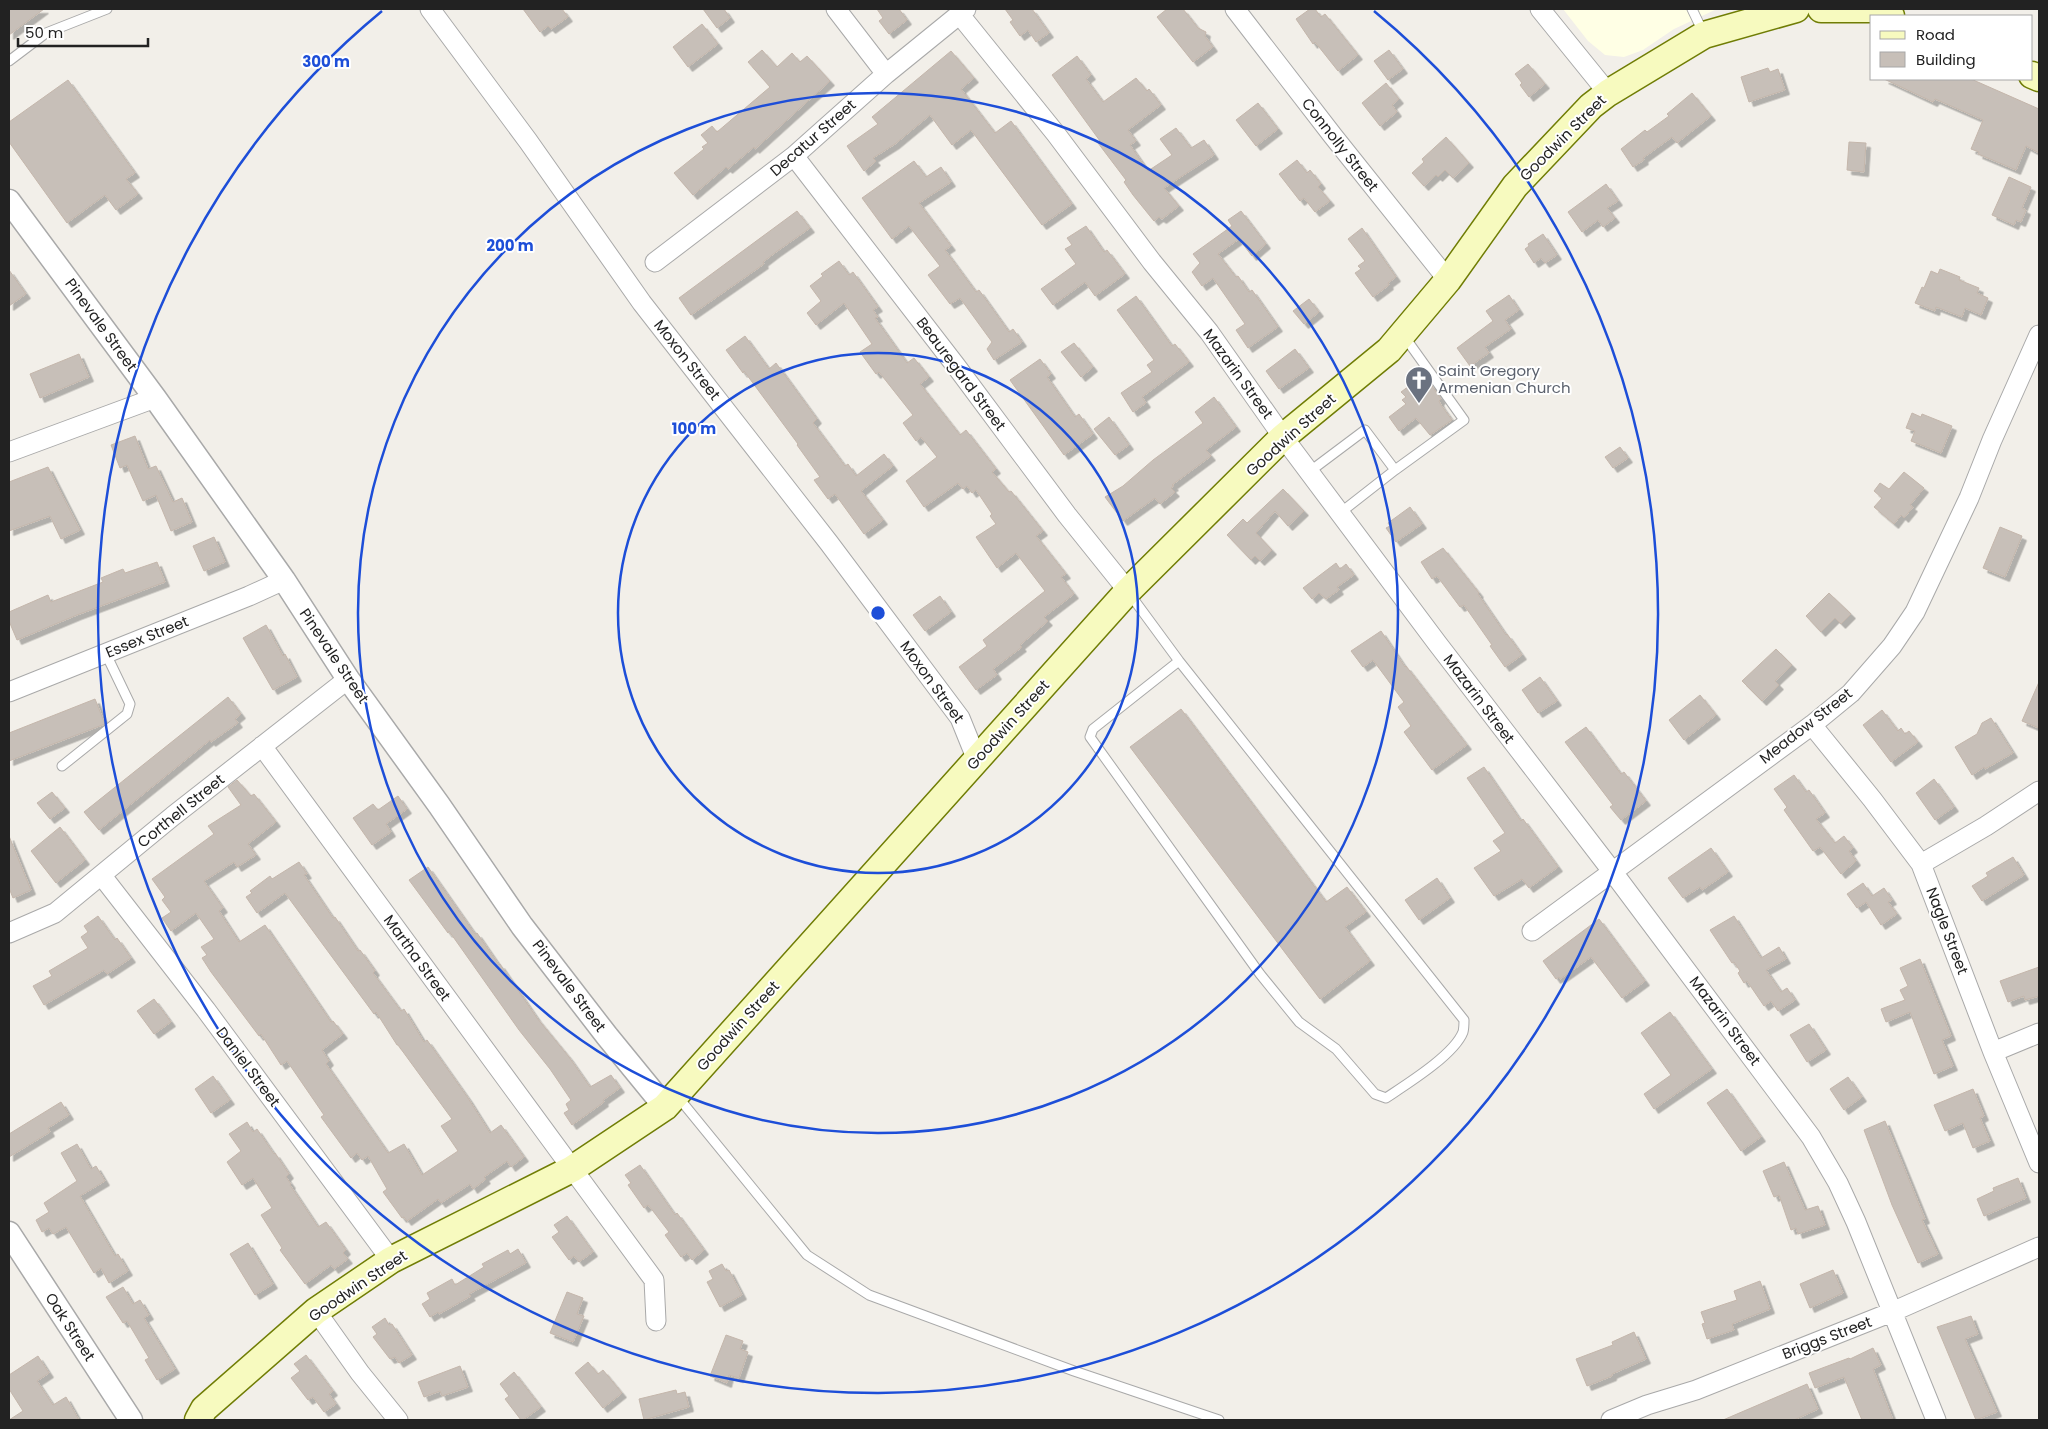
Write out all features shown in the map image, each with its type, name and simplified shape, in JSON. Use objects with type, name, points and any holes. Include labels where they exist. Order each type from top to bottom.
[{"type":"main road","name":"Goodwin Street","points":[[198,1420],[204,1409],[316,1311],[391,1260],[572,1169],[671,1101],[1128,591],[1283,437],[1389,350],[1448,280],[1515,186],[1591,106],[1608,93],[1704,35],[1796,9]]},
{"type":"main road","points":[[1821,9],[1874,9],[1889,15]]},
{"type":"street","name":"Moxon Street","points":[[430,9],[528,141],[642,303],[829,543],[960,718],[977,760]]},
{"type":"street","points":[[836,9],[886,74]]},
{"type":"street","name":"Connolly Street","points":[[1235,9],[1448,280]]},
{"type":"street","points":[[1540,9],[1608,93]]},
{"type":"street","name":"Decatur Street","points":[[655,262],[794,156],[886,74],[963,12]]},
{"type":"street","name":"Mazarin Street","points":[[963,12],[1152,262],[1209,332],[1309,472],[1811,1137],[1838,1183],[1936,1420]]},
{"type":"street","name":"Beauregard Street","points":[[794,156],[956,366],[1067,515],[1128,591]]},
{"type":"street","name":"Pinevale Street","points":[[9,201],[155,398],[284,580],[348,679],[439,804],[522,926],[607,1036],[671,1101]]},
{"type":"street","name":"Meadow Street","points":[[1532,931],[1812,724],[1851,692],[1892,646],[1915,612],[1969,498],[1992,440],[2039,335]]},
{"type":"street","points":[[9,452],[155,398]]},
{"type":"street","name":"Essex Street","points":[[9,692],[249,596],[284,580]]},
{"type":"street","name":"Corthell Street","points":[[9,934],[55,913],[173,816],[348,679]]},
{"type":"street","name":"Nagle Street","points":[[1812,724],[1921,864],[1992,1052],[2039,1163]]},
{"type":"street","name":"Martha Street","points":[[262,746],[654,1280],[656,1321]]},
{"type":"street","points":[[1921,864],[1986,826],[2039,791]]},
{"type":"street","name":"Daniel Street","points":[[102,876],[206,1010],[391,1260]]},
{"type":"street","points":[[1992,1052],[2039,1033]]},
{"type":"street","name":"Oak Street","points":[[9,1233],[131,1420]]},
{"type":"street","name":"Briggs Street","points":[[1612,1420],[1647,1405],[1696,1390],[1892,1312],[2039,1248]]},
{"type":"street","points":[[316,1311],[360,1373],[398,1420]]},
{"type":"lane","points":[[9,61],[46,33],[108,9]]},
{"type":"lane","points":[[1692,9],[1704,35]]},
{"type":"lane","points":[[1340,513],[1464,420],[1402,334]]},
{"type":"lane","points":[[1309,472],[1364,430],[1395,470]]},
{"type":"lane","points":[[1128,591],[1179,661],[1464,1020],[1463,1032],[1448,1051],[1430,1069],[1386,1098],[1375,1094],[1336,1049],[1299,1022],[1260,974],[1090,738],[1093,729],[1179,661]]},
{"type":"lane","points":[[62,766],[127,714],[130,704],[106,654]]},
{"type":"lane","points":[[671,1101],[808,1256],[869,1295],[1074,1371],[1219,1420]]},
{"type":"shaded area","points":[[1563,9],[1717,9],[1674,29],[1643,50],[1624,57],[1605,55],[1588,41]]},
{"type":"building","points":[[9,9],[44,9],[9,35]]},
{"type":"building","points":[[523,9],[562,9],[568,17],[551,29],[548,26],[540,32]]},
{"type":"building","points":[[703,9],[724,9],[730,18],[717,28]]},
{"type":"building","points":[[877,9],[899,9],[907,20],[889,34],[879,21],[883,18]]},
{"type":"building","points":[[1005,9],[1032,9],[1049,33],[1036,42],[1028,30],[1020,36],[1010,22],[1013,20]]},
{"type":"building","points":[[1167,9],[1183,9],[1198,28],[1206,32],[1205,36],[1213,47],[1193,62],[1157,17]]},
{"type":"building","points":[[1310,9],[1315,9],[1321,17],[1325,14],[1358,55],[1338,71],[1315,42],[1313,44],[1296,19]]},
{"type":"building","points":[[702,24],[718,44],[688,67],[673,47]]},
{"type":"building","points":[[762,50],[777,67],[792,53],[800,62],[807,56],[830,81],[755,149],[754,147],[728,169],[726,167],[693,195],[674,173],[704,149],[702,147],[708,143],[701,135],[712,126],[717,132],[770,87],[748,62]]},
{"type":"building","points":[[1389,50],[1403,69],[1388,80],[1374,61]]},
{"type":"building","points":[[951,51],[974,78],[961,89],[995,133],[1011,121],[1072,204],[1042,225],[971,130],[952,145],[930,115],[895,144],[873,158],[876,161],[864,171],[847,146],[878,124],[872,117]]},
{"type":"building","points":[[1077,56],[1091,75],[1086,79],[1103,102],[1136,78],[1147,91],[1149,89],[1161,105],[1128,130],[1136,141],[1130,145],[1148,171],[1172,155],[1160,139],[1176,128],[1191,148],[1204,140],[1214,155],[1164,188],[1179,206],[1162,219],[1159,217],[1154,221],[1133,195],[1124,182],[1126,180],[1098,143],[1100,141],[1052,75]]},
{"type":"building","points":[[1528,64],[1545,84],[1529,97],[1515,74]]},
{"type":"building","points":[[1768,68],[1770,72],[1778,69],[1785,90],[1749,102],[1741,77]]},
{"type":"building","points":[[68,80],[135,173],[126,179],[138,194],[116,210],[105,195],[67,223],[9,142],[9,122]]},
{"type":"building","points":[[1886,80],[1973,80],[2039,109],[2039,153],[2026,146],[2016,170],[1978,154],[1979,152],[1971,149],[1983,120],[1935,99],[1933,102]]},
{"type":"building","points":[[1386,83],[1399,99],[1392,105],[1397,112],[1380,126],[1362,103]]},
{"type":"building","points":[[1692,93],[1711,116],[1677,143],[1672,137],[1633,167],[1621,149],[1645,130],[1647,132],[1669,116],[1667,114]]},
{"type":"building","points":[[1258,103],[1278,129],[1256,146],[1236,120]]},
{"type":"building","points":[[1446,137],[1469,163],[1453,178],[1445,170],[1424,186],[1412,173],[1424,162],[1422,159]]},
{"type":"building","points":[[1849,142],[1866,143],[1864,172],[1847,170]]},
{"type":"building","points":[[1297,160],[1307,173],[1310,170],[1321,184],[1318,187],[1330,201],[1315,212],[1304,198],[1300,201],[1279,174]]},
{"type":"building","points":[[914,161],[926,177],[941,167],[951,182],[919,203],[951,246],[945,250],[976,292],[979,290],[1009,332],[1013,329],[1022,342],[994,360],[987,349],[992,342],[960,298],[950,304],[928,275],[940,266],[909,226],[892,239],[862,198]]},
{"type":"building","points":[[2009,177],[2031,187],[2022,208],[2026,210],[2021,222],[2016,220],[2014,225],[1992,215]]},
{"type":"building","points":[[1606,184],[1618,201],[1607,208],[1615,218],[1603,227],[1598,220],[1582,232],[1568,212]]},
{"type":"building","points":[[797,211],[810,228],[763,262],[764,264],[691,315],[679,298]]},
{"type":"building","points":[[1241,211],[1266,244],[1252,256],[1239,239],[1218,254],[1236,277],[1238,276],[1249,292],[1252,290],[1278,327],[1248,348],[1236,330],[1245,324],[1213,278],[1202,286],[1192,272],[1200,263],[1193,254],[1232,226],[1228,220]]},
{"type":"building","points":[[1086,226],[1104,252],[1107,250],[1125,274],[1095,296],[1085,282],[1053,305],[1041,289],[1076,264],[1065,249],[1072,245],[1067,238]]},
{"type":"building","points":[[1362,228],[1396,277],[1373,297],[1355,273],[1361,269],[1358,266],[1365,261],[1348,239]]},
{"type":"building","points":[[1543,234],[1557,255],[1545,263],[1541,258],[1534,263],[1525,249],[1529,246],[1528,244]]},
{"type":"building","points":[[839,261],[849,275],[853,272],[878,307],[873,310],[878,317],[875,318],[907,363],[914,358],[929,377],[920,384],[960,435],[966,430],[996,469],[992,472],[1009,492],[1011,491],[1043,531],[1036,536],[1066,574],[1061,577],[1074,594],[1044,617],[1048,621],[1020,645],[1022,647],[993,669],[997,675],[976,690],[959,667],[987,646],[983,640],[1045,591],[1016,553],[997,568],[976,537],[996,524],[990,516],[992,514],[976,490],[972,493],[967,486],[963,489],[958,483],[924,507],[906,481],[937,457],[921,437],[916,441],[903,423],[913,415],[879,372],[876,374],[860,352],[872,344],[844,303],[816,325],[807,313],[821,301],[810,286],[823,276],[821,274]]},
{"type":"building","points":[[1940,269],[1960,277],[1959,280],[1979,288],[1977,293],[1988,298],[1981,315],[1965,308],[1962,317],[1936,307],[1935,311],[1915,303],[1931,271],[1938,274]]},
{"type":"building","points":[[9,270],[26,294],[9,306]]},
{"type":"building","points":[[1509,295],[1519,310],[1505,320],[1511,329],[1485,347],[1489,353],[1470,366],[1457,348],[1493,321],[1486,311]]},
{"type":"building","points":[[1136,296],[1172,346],[1175,344],[1189,362],[1142,397],[1146,403],[1133,412],[1121,393],[1152,372],[1147,365],[1154,360],[1117,310]]},
{"type":"building","points":[[1309,299],[1319,312],[1304,324],[1293,311]]},
{"type":"building","points":[[745,336],[769,369],[776,363],[817,419],[813,423],[845,466],[848,464],[856,476],[884,454],[893,466],[861,491],[883,520],[864,534],[835,494],[828,499],[814,480],[820,477],[798,444],[744,371],[743,373],[726,350]]},
{"type":"building","points":[[1074,343],[1093,367],[1081,377],[1061,352]]},
{"type":"building","points":[[1295,349],[1309,368],[1279,389],[1266,371]]},
{"type":"building","points":[[79,354],[89,377],[40,398],[30,374]]},
{"type":"building","points":[[1040,359],[1051,374],[1047,377],[1075,417],[1079,414],[1093,434],[1064,455],[1010,380]]},
{"type":"building","points":[[1417,380],[1420,385],[1424,382],[1426,385],[1430,383],[1441,399],[1439,401],[1441,405],[1452,420],[1430,435],[1416,418],[1399,431],[1389,417],[1406,404],[1402,400],[1406,397],[1401,392]]},
{"type":"building","points":[[1214,397],[1236,427],[1206,450],[1211,456],[1172,485],[1174,486],[1171,488],[1175,492],[1160,504],[1155,498],[1123,521],[1105,497],[1123,486],[1153,460],[1203,423],[1195,412]]},
{"type":"building","points":[[1912,413],[1921,417],[1922,414],[1952,426],[1941,453],[1911,441],[1915,431],[1906,428]]},
{"type":"building","points":[[1109,417],[1129,445],[1115,455],[1094,429]]},
{"type":"building","points":[[135,436],[148,469],[156,466],[173,502],[182,498],[192,522],[171,531],[156,495],[143,501],[127,465],[120,468],[111,445]]},
{"type":"building","points":[[1620,447],[1628,458],[1613,468],[1605,457]]},
{"type":"building","points":[[48,467],[80,530],[61,539],[50,516],[9,531],[9,482]]},
{"type":"building","points":[[1904,472],[1924,488],[1910,505],[1913,507],[1904,518],[1901,515],[1894,524],[1874,507],[1882,498],[1874,491],[1880,483],[1889,489]]},
{"type":"building","points":[[1283,489],[1304,511],[1288,526],[1275,511],[1256,533],[1272,550],[1260,561],[1255,556],[1251,560],[1227,535],[1243,519],[1247,523]]},
{"type":"building","points":[[1410,507],[1422,524],[1396,542],[1386,528],[1390,526],[1388,523]]},
{"type":"building","points":[[2000,527],[2022,536],[2005,577],[1983,568]]},
{"type":"building","points":[[214,537],[225,562],[204,571],[193,546]]},
{"type":"building","points":[[1443,548],[1479,593],[1506,635],[1522,655],[1505,667],[1464,605],[1460,607],[1437,576],[1432,579],[1421,562]]},
{"type":"building","points":[[157,562],[165,582],[17,640],[9,621],[9,612],[48,595],[51,602],[103,582],[101,578],[123,569],[125,573]]},
{"type":"building","points":[[1336,563],[1340,569],[1346,564],[1354,575],[1337,587],[1339,590],[1326,599],[1319,593],[1312,599],[1303,588]]},
{"type":"building","points":[[1829,593],[1851,614],[1841,624],[1835,618],[1821,632],[1806,616]]},
{"type":"building","points":[[940,596],[951,612],[925,631],[913,615]]},
{"type":"building","points":[[266,625],[297,677],[273,690],[243,638]]},
{"type":"building","points":[[1381,631],[1405,667],[1467,745],[1432,770],[1404,732],[1411,726],[1398,707],[1404,702],[1373,660],[1363,667],[1351,651]]},
{"type":"building","points":[[1776,649],[1792,665],[1775,681],[1779,685],[1762,701],[1742,681]]},
{"type":"building","points":[[1540,677],[1557,701],[1538,713],[1522,690]]},
{"type":"building","points":[[2039,682],[2039,728],[2022,721]]},
{"type":"building","points":[[1700,695],[1716,715],[1684,740],[1669,720]]},
{"type":"building","points":[[228,697],[241,714],[235,719],[238,723],[211,742],[210,740],[99,830],[84,812]]},
{"type":"building","points":[[95,699],[105,724],[9,761],[9,733]]},
{"type":"building","points":[[1181,709],[1326,902],[1347,887],[1366,912],[1345,927],[1370,961],[1320,999],[1130,747]]},
{"type":"building","points":[[1882,710],[1898,731],[1901,728],[1905,734],[1909,731],[1918,742],[1891,762],[1863,725]]},
{"type":"building","points":[[1991,718],[2013,753],[1972,775],[1955,747],[1977,734],[1982,723]]},
{"type":"building","points":[[1586,727],[1621,774],[1624,772],[1646,801],[1621,820],[1610,807],[1613,805],[1565,742]]},
{"type":"building","points":[[1484,767],[1521,821],[1523,819],[1558,867],[1529,888],[1522,879],[1494,896],[1474,868],[1501,851],[1493,841],[1505,833],[1467,778]]},
{"type":"building","points":[[1794,775],[1806,792],[1809,790],[1825,813],[1816,819],[1835,843],[1844,836],[1853,848],[1849,851],[1856,861],[1841,874],[1820,847],[1813,851],[1784,810],[1787,807],[1774,789]]},
{"type":"building","points":[[1934,779],[1954,807],[1935,820],[1916,793]]},
{"type":"building","points":[[237,780],[251,796],[254,794],[276,822],[248,844],[256,855],[237,867],[234,862],[204,881],[223,908],[219,911],[239,942],[265,925],[331,1022],[333,1021],[343,1034],[322,1050],[329,1061],[326,1064],[388,1153],[404,1144],[422,1175],[458,1151],[441,1126],[452,1119],[397,1045],[376,1012],[374,1014],[285,893],[257,913],[246,897],[252,893],[250,891],[270,876],[272,879],[299,862],[307,874],[304,875],[333,918],[335,917],[358,951],[360,950],[375,971],[373,973],[401,1011],[404,1009],[424,1042],[427,1040],[490,1133],[501,1125],[524,1157],[511,1167],[507,1161],[484,1177],[486,1179],[473,1189],[470,1184],[441,1203],[438,1199],[407,1221],[404,1217],[402,1218],[383,1192],[387,1189],[368,1156],[362,1160],[357,1153],[351,1158],[321,1117],[324,1115],[287,1061],[281,1065],[261,1034],[259,1036],[211,972],[202,958],[207,955],[201,947],[214,939],[196,913],[171,931],[162,918],[171,912],[162,900],[165,897],[152,879],[214,834],[208,826],[241,805],[228,787]]},
{"type":"building","points":[[52,792],[65,808],[50,819],[37,803]]},
{"type":"building","points":[[398,796],[407,809],[386,824],[391,832],[372,845],[353,818],[373,804],[378,810]]},
{"type":"building","points":[[60,827],[85,860],[56,883],[31,851]]},
{"type":"building","points":[[9,836],[31,890],[13,898],[9,888]]},
{"type":"building","points":[[1711,848],[1728,872],[1702,890],[1700,887],[1683,898],[1668,878]]},
{"type":"building","points":[[2013,857],[2024,875],[1982,901],[1972,886],[1988,876],[1986,873]]},
{"type":"building","points":[[428,867],[475,934],[477,933],[537,1018],[569,1057],[590,1087],[611,1075],[620,1088],[572,1125],[564,1113],[569,1110],[566,1104],[571,1100],[449,931],[448,933],[409,880]]},
{"type":"building","points":[[1437,878],[1450,898],[1419,920],[1405,900]]},
{"type":"building","points":[[1863,883],[1872,896],[1884,888],[1892,900],[1888,902],[1897,914],[1881,925],[1866,902],[1857,908],[1847,894]]},
{"type":"building","points":[[98,916],[131,958],[107,974],[104,970],[44,1005],[33,986],[52,976],[49,971],[88,948],[81,937],[88,932],[84,926]]},
{"type":"building","points":[[1734,916],[1761,958],[1779,947],[1786,959],[1766,970],[1781,992],[1787,988],[1795,1000],[1778,1011],[1771,1001],[1764,1006],[1747,981],[1744,983],[1738,973],[1740,971],[1734,962],[1732,963],[1710,930]]},
{"type":"building","points":[[1599,919],[1645,981],[1622,998],[1591,957],[1560,979],[1559,977],[1556,979],[1543,961]]},
{"type":"building","points":[[1920,959],[1951,1036],[1942,1040],[1953,1066],[1934,1074],[1910,1012],[1886,1022],[1881,1009],[1905,1000],[1900,990],[1908,986],[1900,968]]},
{"type":"building","points":[[2039,967],[2039,996],[2025,1000],[2024,996],[2008,1002],[2000,981]]},
{"type":"building","points":[[154,999],[171,1022],[154,1034],[137,1011]]},
{"type":"building","points":[[1670,1012],[1712,1069],[1654,1109],[1644,1094],[1671,1075],[1641,1033]]},
{"type":"building","points":[[1809,1024],[1826,1050],[1807,1062],[1790,1035]]},
{"type":"building","points":[[213,1076],[230,1100],[211,1113],[195,1089]]},
{"type":"building","points":[[1848,1077],[1862,1097],[1844,1110],[1830,1089]]},
{"type":"building","points":[[1727,1089],[1761,1137],[1741,1151],[1707,1103]]},
{"type":"building","points":[[1973,1089],[1984,1116],[1980,1118],[1990,1141],[1973,1148],[1963,1123],[1945,1131],[1934,1105]]},
{"type":"building","points":[[61,1102],[69,1115],[48,1128],[50,1132],[9,1157],[9,1134]]},
{"type":"building","points":[[1885,1121],[1925,1219],[1922,1220],[1938,1254],[1918,1263],[1892,1205],[1864,1130]]},
{"type":"building","points":[[247,1122],[253,1132],[257,1129],[275,1153],[289,1174],[286,1177],[290,1185],[318,1227],[326,1222],[346,1250],[343,1253],[348,1259],[334,1269],[331,1265],[305,1284],[280,1250],[282,1248],[261,1215],[272,1208],[253,1178],[242,1185],[227,1162],[241,1151],[229,1134]]},
{"type":"building","points":[[77,1144],[91,1169],[96,1166],[105,1181],[80,1196],[115,1256],[118,1254],[128,1271],[109,1283],[101,1268],[94,1273],[66,1227],[53,1234],[49,1228],[42,1232],[36,1220],[49,1212],[44,1203],[77,1181],[61,1153]]},
{"type":"building","points":[[1784,1162],[1805,1210],[1818,1206],[1825,1225],[1798,1234],[1796,1228],[1791,1230],[1779,1195],[1774,1197],[1763,1171]]},
{"type":"building","points":[[640,1165],[675,1215],[677,1213],[704,1250],[692,1260],[687,1253],[681,1257],[665,1235],[669,1232],[648,1205],[644,1208],[628,1185],[631,1183],[625,1175]]},
{"type":"building","points":[[2018,1178],[2026,1198],[1984,1216],[1977,1199],[1994,1191],[1993,1188]]},
{"type":"building","points":[[567,1216],[593,1252],[579,1262],[574,1256],[569,1260],[552,1237],[559,1232],[554,1225]]},
{"type":"building","points":[[248,1243],[273,1284],[255,1295],[230,1254]]},
{"type":"building","points":[[518,1249],[526,1263],[469,1294],[471,1296],[439,1314],[438,1312],[430,1317],[422,1304],[430,1299],[427,1293],[452,1279],[455,1285],[484,1267],[482,1264],[508,1250],[510,1254]]},
{"type":"building","points":[[722,1264],[726,1271],[729,1270],[742,1295],[720,1307],[707,1282],[713,1279],[709,1271]]},
{"type":"building","points":[[1833,1270],[1843,1293],[1810,1308],[1800,1284]]},
{"type":"building","points":[[1760,1281],[1770,1309],[1732,1324],[1734,1330],[1707,1339],[1702,1324],[1705,1323],[1701,1312],[1737,1300],[1734,1291]]},
{"type":"building","points":[[123,1287],[133,1304],[140,1300],[149,1315],[144,1318],[175,1369],[157,1380],[145,1360],[149,1358],[127,1321],[123,1323],[106,1297]]},
{"type":"building","points":[[567,1292],[583,1298],[577,1314],[584,1316],[573,1342],[550,1333]]},
{"type":"building","points":[[1971,1316],[1978,1334],[1965,1339],[1997,1412],[1976,1420],[1937,1327]]},
{"type":"building","points":[[385,1318],[389,1325],[392,1324],[412,1355],[399,1363],[395,1357],[390,1359],[373,1337],[377,1334],[372,1327]]},
{"type":"building","points":[[1634,1332],[1646,1359],[1587,1386],[1576,1359],[1613,1345],[1612,1342]]},
{"type":"building","points":[[726,1335],[743,1341],[740,1349],[748,1352],[739,1378],[729,1375],[727,1383],[710,1376]]},
{"type":"building","points":[[1873,1348],[1881,1365],[1873,1369],[1893,1420],[1862,1420],[1844,1377],[1815,1388],[1809,1373],[1850,1359]]},
{"type":"building","points":[[306,1355],[333,1391],[329,1394],[336,1404],[324,1412],[313,1397],[308,1400],[291,1378],[300,1371],[294,1364]]},
{"type":"building","points":[[38,1356],[49,1373],[37,1381],[53,1405],[66,1397],[79,1420],[9,1420],[23,1411],[9,1389],[9,1375]]},
{"type":"building","points":[[588,1362],[598,1374],[603,1370],[622,1393],[603,1408],[575,1373]]},
{"type":"building","points":[[460,1366],[468,1387],[442,1396],[440,1391],[424,1397],[418,1382]]},
{"type":"building","points":[[514,1372],[541,1407],[523,1420],[521,1420],[505,1399],[509,1396],[500,1384]]},
{"type":"building","points":[[1807,1384],[1818,1409],[1794,1420],[1723,1420]]},
{"type":"building","points":[[676,1390],[677,1394],[685,1392],[689,1407],[644,1420],[639,1399]]},
{"type":"place","name":"Saint Gregory Armenian Church","points":[[1419,404]]}]
